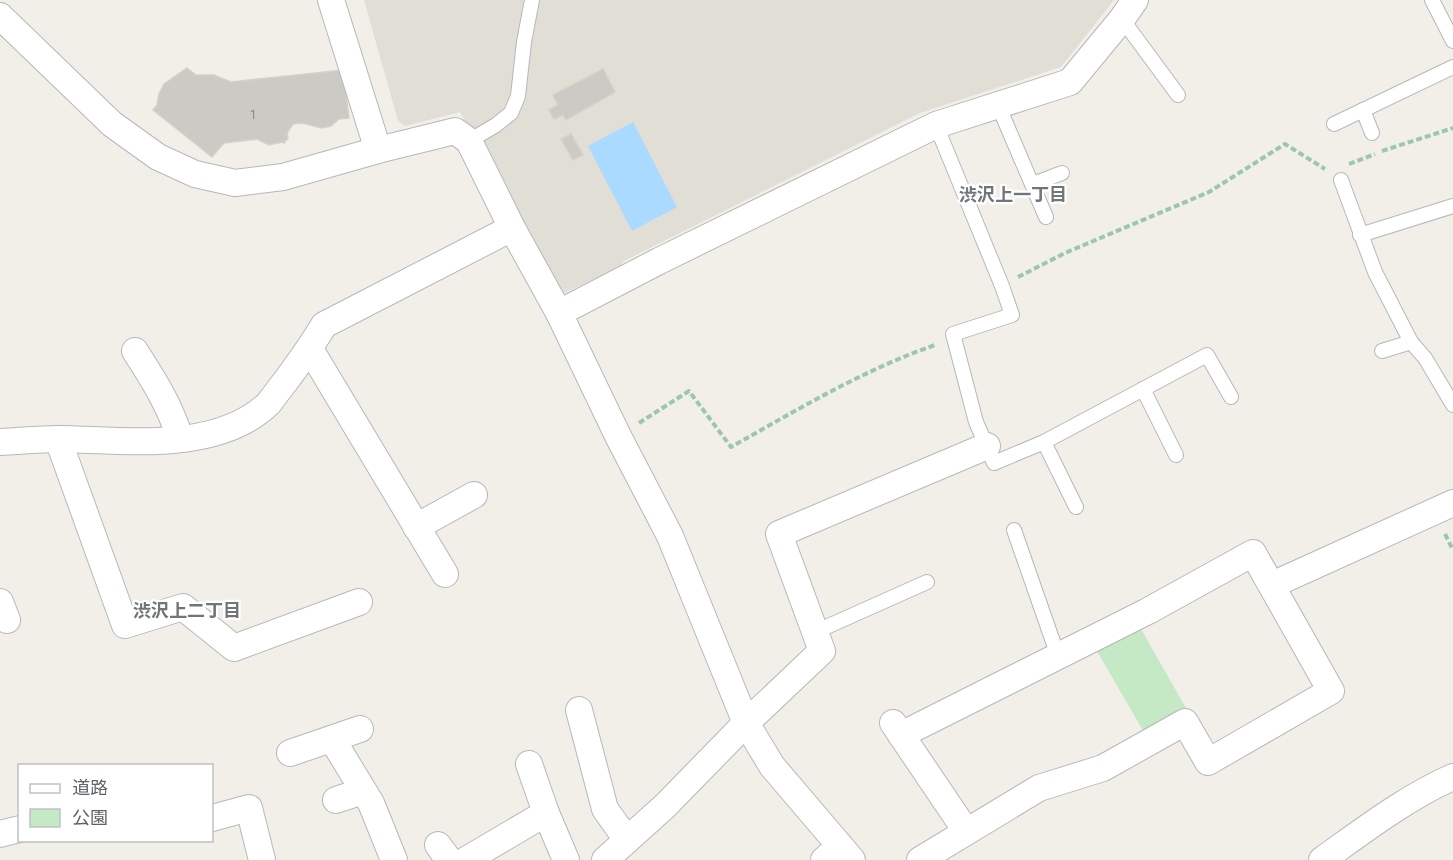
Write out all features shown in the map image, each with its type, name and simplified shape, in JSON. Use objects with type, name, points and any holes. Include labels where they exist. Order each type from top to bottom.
[{"type":"street","points":[[331,0],[378,150]]},
{"type":"street","points":[[559,313],[659,261],[936,125],[1070,82],[1128,10]]},
{"type":"street","points":[[0,16],[112,124],[158,157],[195,174],[235,183],[284,177],[455,131],[469,141],[512,228],[559,313],[618,436],[670,536],[746,723],[772,766],[839,855]]},
{"type":"street","points":[[0,442],[58,439],[149,441],[180,439],[203,436],[246,420],[268,403],[310,349],[324,325],[512,228]]},
{"type":"street","points":[[310,349],[359,451],[416,527],[445,574]]},
{"type":"street","points":[[135,351],[174,420],[180,439]]},
{"type":"street","points":[[58,439],[125,625],[183,607],[234,648],[359,602]]},
{"type":"street","points":[[605,860],[665,806],[746,723],[822,651],[779,534],[987,446]]},
{"type":"street","points":[[416,527],[474,495]]},
{"type":"street","points":[[1272,585],[1453,503]]},
{"type":"street","points":[[920,860],[1040,788],[1103,768],[1185,722],[1208,762],[1331,691],[1253,553],[1148,611],[1058,656],[897,729],[966,831]]},
{"type":"street","points":[[579,710],[604,809],[627,840]]},
{"type":"street","points":[[290,753],[360,729]]},
{"type":"street","points":[[332,739],[371,803],[394,860]]},
{"type":"street","points":[[529,764],[566,860]]},
{"type":"street","points":[[1322,860],[1377,821],[1453,777]]},
{"type":"street","points":[[336,800],[363,791]]},
{"type":"street","points":[[213,818],[249,808],[262,860]]},
{"type":"street","points":[[466,860],[546,813]]},
{"type":"street","points":[[0,834],[18,830]]},
{"type":"lane","points":[[469,141],[511,113],[518,96],[524,42],[532,0]]},
{"type":"lane","points":[[1432,0],[1453,41]]},
{"type":"lane","points":[[1128,10],[1178,95]]},
{"type":"lane","points":[[1334,124],[1453,67]]},
{"type":"lane","points":[[998,105],[1046,217]]},
{"type":"lane","points":[[1363,110],[1372,133]]},
{"type":"lane","points":[[936,125],[1012,315],[953,334],[976,422],[994,463],[1044,442],[1207,355],[1231,397]]},
{"type":"lane","points":[[1033,184],[1062,173]]},
{"type":"lane","points":[[1341,180],[1375,272],[1411,342],[1425,358],[1453,405]]},
{"type":"lane","points":[[1360,235],[1453,206]]},
{"type":"lane","points":[[1382,351],[1411,342]]},
{"type":"lane","points":[[1143,389],[1176,454]]},
{"type":"lane","points":[[1044,442],[1076,507]]},
{"type":"lane","points":[[1014,530],[1058,656]]},
{"type":"lane","points":[[815,632],[927,582]]},
{"type":"path","points":[[1002,286],[1065,253],[1209,192],[1285,144]]},
{"type":"path","points":[[618,436],[689,391],[731,447],[826,393],[908,355],[955,339]]},
{"type":"shaded area","points":[[364,0],[1114,0],[1061,67],[920,113],[622,262],[622,266],[564,293],[460,112],[405,126],[398,121]]},
{"type":"green space","points":[[1141,629],[1187,710],[1145,734],[1097,651]]},
{"type":"water","points":[[633,122],[677,207],[632,231],[588,146]]},
{"type":"building","points":[[187,68],[196,75],[214,75],[231,82],[343,70],[349,118],[339,119],[331,126],[322,128],[302,123],[293,124],[284,143],[269,145],[257,139],[224,143],[212,157],[153,110],[164,84]]},
{"type":"building","points":[[603,69],[615,92],[566,120],[563,115],[554,119],[549,110],[558,105],[553,95]]},
{"type":"building","points":[[571,134],[583,155],[573,160],[561,139]]},
{"type":"district","name":"渋沢上一丁目","points":[[1013,195]]},
{"type":"district","name":"渋沢上二丁目","points":[[187,611]]}]
